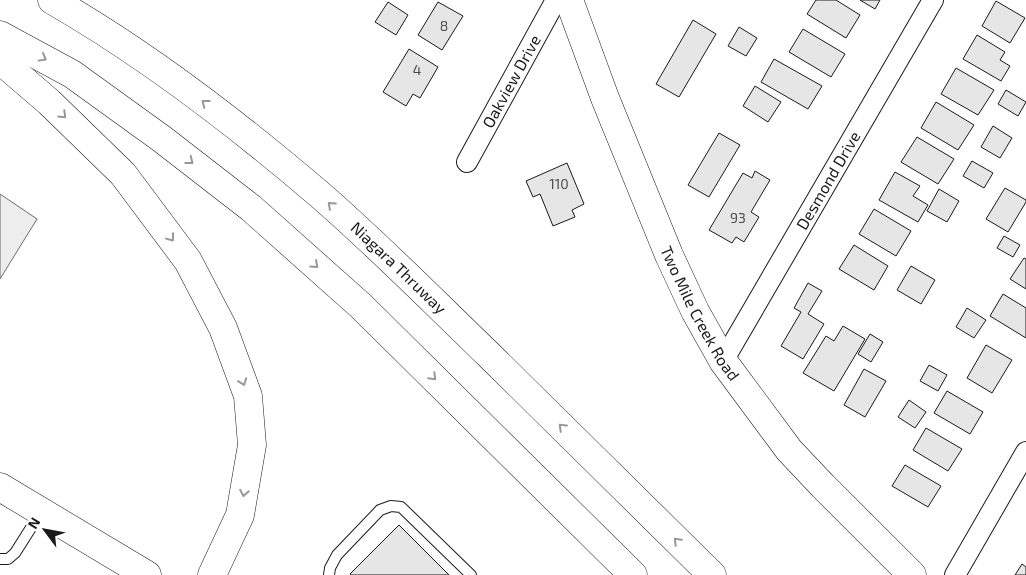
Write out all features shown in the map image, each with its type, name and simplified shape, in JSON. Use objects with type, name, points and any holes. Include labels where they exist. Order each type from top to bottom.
[{"type":"main road","name":"Niagara Thruway","points":[[52,0],[81,17],[177,82],[320,194],[392,260],[712,575]]},
{"type":"main road","name":"Two Mile Creek Road","points":[[569,0],[605,98],[669,255],[695,311],[723,361],[789,450],[822,486],[912,575]]},
{"type":"main road","points":[[0,35],[72,74],[162,139],[251,208],[361,306],[633,575]]},
{"type":"main road","points":[[0,60],[49,102],[123,174],[188,261],[223,328],[248,396],[252,445],[240,514],[212,575]]},
{"type":"main road","points":[[0,487],[147,575]]},
{"type":"street","name":"Oakview Drive","points":[[467,162],[556,0]]},
{"type":"street","name":"Desmond Drive","points":[[723,361],[933,0]]},
{"type":"street","points":[[955,575],[1026,452]]},
{"type":"lane","points":[[329,575],[330,568],[337,555],[380,510],[392,506],[401,507],[471,575]]},
{"type":"lane","points":[[0,559],[8,559],[15,553],[41,512]]},
{"type":"shaded area","points":[[0,194],[37,219],[0,279]]},
{"type":"building","points":[[816,0],[836,0],[860,15],[846,38],[807,14]]},
{"type":"building","points":[[860,0],[880,0],[875,9]]},
{"type":"building","points":[[996,1],[1025,18],[1010,43],[982,26]]},
{"type":"building","points":[[388,2],[408,15],[396,35],[375,22]]},
{"type":"building","points":[[438,2],[463,16],[442,50],[418,35]]},
{"type":"building","points":[[693,20],[716,34],[679,97],[656,84]]},
{"type":"building","points":[[739,27],[757,38],[746,56],[728,46]]},
{"type":"building","points":[[803,29],[845,54],[831,77],[789,52]]},
{"type":"building","points":[[977,35],[1005,52],[1000,60],[1010,66],[1001,81],[963,59]]},
{"type":"building","points":[[409,49],[438,67],[420,98],[413,94],[406,106],[383,92]]},
{"type":"building","points":[[774,59],[822,86],[808,109],[761,82]]},
{"type":"building","points":[[956,68],[994,90],[978,115],[941,94]]},
{"type":"building","points":[[755,86],[781,102],[768,122],[743,106]]},
{"type":"building","points":[[1006,90],[1026,102],[1018,116],[998,104]]},
{"type":"building","points":[[936,102],[974,125],[958,150],[921,128]]},
{"type":"building","points":[[993,126],[1012,138],[1000,158],[981,147]]},
{"type":"building","points":[[719,133],[740,145],[709,197],[688,185]]},
{"type":"building","points":[[917,137],[954,159],[938,184],[901,162]]},
{"type":"building","points":[[972,161],[993,173],[984,188],[963,176]]},
{"type":"building","points":[[567,163],[584,204],[572,210],[575,217],[553,226],[540,194],[533,197],[526,181]]},
{"type":"building","points":[[755,171],[770,180],[751,212],[759,217],[744,242],[736,237],[732,243],[709,230],[743,173],[752,178]]},
{"type":"building","points":[[895,172],[920,186],[913,196],[928,205],[918,222],[879,200]]},
{"type":"building","points":[[1005,188],[1026,200],[1008,232],[986,219]]},
{"type":"building","points":[[939,189],[959,201],[947,222],[927,211]]},
{"type":"building","points":[[874,209],[911,231],[896,256],[859,234]]},
{"type":"building","points":[[1004,236],[1020,245],[1013,257],[997,248]]},
{"type":"building","points":[[854,245],[888,266],[874,290],[839,269]]},
{"type":"building","points":[[1024,258],[1026,259],[1026,289],[1010,279]]},
{"type":"building","points":[[911,266],[935,280],[921,304],[897,290]]},
{"type":"building","points":[[808,283],[822,291],[808,314],[824,324],[803,359],[781,346],[801,312],[794,308]]},
{"type":"building","points":[[1003,294],[1026,308],[1026,338],[990,316]]},
{"type":"building","points":[[967,308],[986,320],[974,338],[956,327]]},
{"type":"building","points":[[843,326],[865,339],[834,391],[803,373],[826,336],[834,341]]},
{"type":"building","points":[[870,334],[883,342],[871,362],[858,354]]},
{"type":"building","points":[[986,345],[1012,360],[992,393],[967,378]]},
{"type":"building","points":[[929,365],[947,375],[938,391],[920,381]]},
{"type":"building","points":[[864,369],[886,381],[865,417],[844,405]]},
{"type":"building","points":[[947,391],[983,412],[970,434],[934,413]]},
{"type":"building","points":[[909,400],[926,412],[915,428],[898,417]]},
{"type":"building","points":[[926,428],[962,449],[948,471],[913,450]]},
{"type":"building","points":[[905,465],[941,486],[928,507],[892,486]]},
{"type":"building","points":[[399,525],[449,575],[350,574]]},
{"type":"building","points":[[1022,564],[1026,567],[1026,575],[1015,575]]}]
